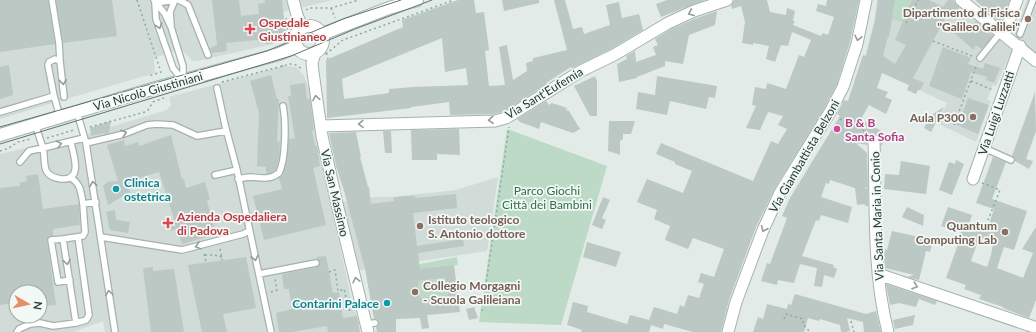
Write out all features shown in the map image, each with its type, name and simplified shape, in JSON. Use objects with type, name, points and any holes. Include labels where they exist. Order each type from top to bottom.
[{"type":"street","points":[[293,0],[302,27]]},
{"type":"street","points":[[322,34],[389,8],[417,0]]},
{"type":"street","name":"Via Sant'Eufemia","points":[[321,126],[495,121],[506,118],[581,71],[614,55],[668,23],[694,11],[728,0]]},
{"type":"street","name":"Via Giambattista Belzoni","points":[[728,332],[736,302],[763,230],[780,193],[830,112],[843,87],[857,44],[866,0]]},
{"type":"street","points":[[961,0],[1020,46],[1036,61]]},
{"type":"street","points":[[1003,33],[1018,0]]},
{"type":"street","points":[[314,26],[318,28],[322,34],[323,44],[321,53],[307,54],[299,51],[296,47],[295,35],[302,27],[314,26]]},
{"type":"street","name":"Via Luigi Luzzatti","points":[[973,179],[1020,46]]},
{"type":"street","name":"Via Nicolò Giustiniani","points":[[0,135],[279,54],[296,47]]},
{"type":"street","name":"Via San Massimo","points":[[321,53],[312,63],[321,126],[338,208],[362,307],[370,326]]},
{"type":"street","name":"Via Santa Maria in Conio","points":[[874,141],[878,274],[888,332]]},
{"type":"street","points":[[878,274],[1034,327]]},
{"type":"lane","points":[[52,0],[59,43],[64,97]]},
{"type":"lane","points":[[171,27],[170,12],[172,5],[176,0]]},
{"type":"lane","points":[[154,1],[179,0],[188,5],[208,55]]},
{"type":"lane","points":[[1020,34],[1033,0]]},
{"type":"lane","points":[[154,1],[165,14],[171,27],[183,66],[183,81]]},
{"type":"lane","points":[[154,1],[156,19],[173,68],[183,81]]},
{"type":"lane","points":[[980,58],[1003,33]]},
{"type":"lane","points":[[60,61],[55,59],[48,64],[54,96],[60,117]]},
{"type":"lane","points":[[217,86],[226,131],[237,170],[248,231],[271,332]]},
{"type":"lane","points":[[0,112],[54,96]]},
{"type":"lane","points":[[238,179],[250,177],[263,179],[279,173],[282,163],[284,140],[285,116],[283,106]]},
{"type":"lane","points":[[77,112],[85,140],[96,202],[115,332]]},
{"type":"lane","points":[[35,124],[43,148],[44,165],[47,172],[58,179],[71,178],[78,183],[80,187],[85,232],[83,236],[51,240],[58,282],[70,280]]},
{"type":"lane","points":[[20,162],[29,151],[124,134],[147,125],[173,125],[196,136],[226,131]]},
{"type":"lane","points":[[71,178],[76,168],[72,143]]},
{"type":"lane","points":[[984,148],[1011,160]]},
{"type":"lane","points":[[215,175],[237,170]]},
{"type":"lane","points":[[83,204],[96,202]]},
{"type":"lane","points":[[101,237],[182,250],[219,241],[243,234],[248,231]]},
{"type":"lane","points":[[17,332],[19,329],[30,324],[40,323],[53,326],[86,320],[89,315],[78,237]]},
{"type":"lane","points":[[63,239],[76,323]]},
{"type":"lane","points":[[259,274],[316,263]]},
{"type":"path","points":[[137,0],[161,72],[149,76]]},
{"type":"path","points":[[304,11],[309,8],[331,8],[359,0]]},
{"type":"path","points":[[328,59],[321,53],[343,40],[454,0]]},
{"type":"path","points":[[906,23],[918,0]]},
{"type":"path","points":[[286,17],[288,34],[286,39]]},
{"type":"path","points":[[933,41],[980,58],[954,125]]},
{"type":"path","points":[[217,86],[290,64],[296,65],[302,69]]},
{"type":"path","points":[[282,66],[284,70]]},
{"type":"path","points":[[970,81],[1003,94]]},
{"type":"path","points":[[87,127],[145,112],[153,102],[168,96]]},
{"type":"path","points":[[482,311],[510,129],[506,118]]},
{"type":"path","name":"Via Santa Maria in Conio","points":[[840,119],[871,134],[874,141]]},
{"type":"path","points":[[44,138],[74,130]]},
{"type":"path","points":[[0,151],[7,149],[18,142],[34,139]]},
{"type":"path","points":[[973,179],[1000,190],[988,220]]},
{"type":"path","points":[[219,241],[222,260]]},
{"type":"path","points":[[202,245],[206,262]]},
{"type":"path","points":[[204,255],[222,257]]},
{"type":"path","points":[[329,272],[335,270],[338,291],[344,289],[349,310],[362,307]]},
{"type":"path","points":[[263,294],[277,290],[274,271]]},
{"type":"path","points":[[784,320],[786,314],[803,319],[803,324],[810,332]]},
{"type":"path","points":[[852,321],[854,332]]},
{"type":"shaded area","points":[[0,0],[333,0],[283,12],[287,38],[272,44],[197,61],[193,61],[181,49],[154,58],[155,73],[0,119]]},
{"type":"shaded area","points":[[877,0],[952,0],[1012,50],[996,86],[993,85],[987,100],[991,101],[976,142],[937,123],[947,103],[863,64],[874,22]]},
{"type":"shaded area","name":"Dipartimento di Fisica \"Galileo Galilei\"","points":[[1027,0],[1036,0],[1036,55],[1013,37]]},
{"type":"shaded area","name":"Azienda Ospedaliera di Padova","points":[[284,66],[296,67],[303,74],[310,91],[315,131],[352,302],[357,316],[360,332],[105,332],[103,321],[74,332],[0,332],[0,154],[90,133],[91,136],[110,127],[167,110],[171,105],[169,97]]},
{"type":"shaded area","name":"Istituto teologico S. Antonio dottore","points":[[498,177],[487,251],[360,270],[342,202],[375,197],[392,197],[456,190]]},
{"type":"green space","points":[[895,0],[912,0],[903,22],[892,20]]},
{"type":"green space","name":"Parco Giochi Città dei Bambini","points":[[507,129],[607,166],[561,325],[479,322]]},
{"type":"green space","points":[[457,257],[458,265],[408,271],[399,268]]},
{"type":"green space","points":[[445,278],[448,295],[420,298],[418,281]]},
{"type":"building","points":[[0,0],[48,0],[55,44],[0,52]]},
{"type":"building","points":[[56,0],[112,0],[117,36],[63,43]]},
{"type":"building","name":"Ospedale Giustinianeo","points":[[212,0],[239,0],[241,16],[259,14],[258,4],[265,3],[265,0],[282,0],[286,37],[274,38],[274,43],[266,44],[265,39],[226,43],[227,51],[212,53],[210,48],[217,45]]},
{"type":"building","points":[[458,0],[474,0],[476,13],[484,12],[489,50],[485,51],[489,86],[505,85],[499,47],[507,45],[513,80],[527,71],[526,63],[533,61],[533,58],[567,50],[554,0],[565,0],[573,29],[582,27],[584,34],[610,25],[606,5],[619,2],[622,18],[639,14],[643,30],[611,49],[572,68],[571,67],[503,112],[494,114],[450,115],[449,102],[327,118],[326,60],[403,27],[402,20]],"holes":[[[442,38],[445,72],[466,68],[468,85],[389,89],[389,93],[344,99],[342,79]]]},
{"type":"building","points":[[502,0],[539,0],[539,3],[504,11]]},
{"type":"building","points":[[667,0],[705,0],[661,17],[656,4]]},
{"type":"building","points":[[734,0],[767,0],[770,12],[786,15],[787,8],[795,11],[793,21],[795,21],[793,25],[821,36],[823,33],[828,35],[834,17],[816,11],[818,4],[826,6],[827,0],[859,0],[850,42],[837,84],[824,109],[774,190],[756,227],[729,300],[721,332],[693,332],[664,324],[663,329],[651,325],[649,332],[581,332],[582,330],[567,325],[573,302],[588,306],[587,312],[627,324],[630,315],[649,320],[654,307],[677,314],[680,305],[684,307],[688,295],[699,298],[704,284],[698,282],[701,273],[714,277],[724,249],[693,238],[688,249],[665,240],[670,226],[654,219],[657,210],[637,202],[647,179],[683,193],[692,171],[656,154],[661,143],[753,181],[771,141],[778,144],[787,129],[778,125],[783,116],[768,112],[760,130],[746,128],[756,106],[752,105],[755,87],[766,89],[767,83],[786,89],[799,55],[804,57],[811,40],[792,32],[788,46],[781,45],[775,62],[766,59],[769,46],[753,43],[753,45],[742,43],[745,22],[741,6],[732,9],[731,6]]},
{"type":"building","points":[[878,0],[895,0],[889,37],[888,36],[883,56],[895,64],[906,45],[895,40],[912,0],[929,0],[943,7],[948,0],[954,0],[959,7],[955,14],[949,11],[913,78],[924,83],[916,94],[907,90],[909,85],[882,73],[877,88],[888,92],[885,97],[892,100],[886,114],[869,105],[861,119],[888,135],[881,146],[880,138],[874,134],[868,137],[867,145],[856,143],[867,153],[868,188],[863,187],[868,189],[868,206],[865,206],[865,204],[857,205],[855,188],[830,180],[829,184],[826,183],[821,197],[852,207],[848,223],[821,215],[819,221],[816,220],[802,256],[834,265],[833,267],[837,269],[834,278],[824,275],[822,287],[814,286],[817,268],[800,264],[794,283],[778,280],[777,285],[761,281],[767,263],[770,264],[787,218],[782,216],[790,198],[840,116],[837,114],[844,100],[848,101],[863,55],[866,56],[875,21]]},
{"type":"building","points":[[975,0],[1010,0],[1001,21],[999,22]]},
{"type":"building","points":[[717,11],[715,25],[689,35],[683,64],[665,61],[665,66],[637,78],[619,82],[617,64],[627,59],[626,56],[635,51],[636,62],[656,55],[653,47],[658,45],[655,39],[671,29]]},
{"type":"building","points":[[976,21],[993,36],[982,49],[975,45],[974,50],[954,33],[963,22],[968,25],[969,23],[971,26]]},
{"type":"building","points":[[943,47],[971,58],[968,64],[983,69],[985,63],[1000,68],[994,83],[986,80],[987,77],[971,72],[962,99],[929,86]]},
{"type":"building","points":[[9,65],[13,95],[0,99],[0,67]]},
{"type":"building","points":[[271,75],[277,99],[279,99],[277,142],[280,141],[279,158],[276,170],[266,174],[266,167],[257,166],[259,113],[250,81]]},
{"type":"building","points":[[595,76],[597,81],[597,116],[590,116],[574,86]]},
{"type":"building","points":[[657,76],[717,86],[715,98],[709,97],[706,109],[670,101],[667,115],[636,109],[638,92],[655,95]]},
{"type":"building","points":[[305,83],[307,99],[310,98],[314,131],[312,131],[315,146],[317,146],[320,166],[313,168],[326,225],[264,240],[253,196],[282,189],[279,178],[283,175],[285,168],[289,139],[295,138],[288,96],[291,96],[290,85]]},
{"type":"building","points":[[1035,92],[1036,131],[1026,159],[1033,161],[1029,169],[1015,161],[1015,158],[1012,156]]},
{"type":"building","name":"Aula P300","points":[[968,98],[989,105],[978,134],[947,121],[950,114],[961,118]]},
{"type":"building","points":[[546,101],[549,105],[552,103],[567,108],[566,110],[569,111],[580,129],[573,133],[541,122],[539,129],[520,122],[517,119]]},
{"type":"building","points":[[944,107],[931,132],[924,128],[930,116]]},
{"type":"building","points":[[111,121],[109,133],[91,136],[90,128]]},
{"type":"building","points":[[609,121],[635,121],[631,134],[623,134],[623,139],[620,141],[620,155],[608,151]]},
{"type":"building","points":[[459,129],[460,155],[437,154],[437,160],[412,160],[411,130]]},
{"type":"building","points":[[383,131],[391,131],[392,153],[385,153]]},
{"type":"building","points":[[356,132],[360,157],[369,187],[371,204],[394,201],[393,198],[403,196],[414,196],[416,198],[456,194],[457,208],[413,213],[417,246],[463,239],[464,246],[418,253],[420,269],[454,265],[460,312],[427,315],[429,328],[422,329],[420,318],[396,319],[396,332],[377,332],[376,327],[379,325],[379,322],[377,319],[374,319],[365,269],[336,166],[329,133]],"holes":[[[445,278],[448,295],[420,298],[418,281]]]},
{"type":"building","name":"Clinica ostetrica","points":[[171,135],[182,179],[184,179],[186,188],[205,182],[210,199],[207,201],[216,234],[182,244],[177,229],[170,231],[167,221],[174,219],[159,172],[126,182],[130,192],[108,205],[103,186],[108,182],[118,181],[107,145],[124,140],[125,146],[138,142],[139,146]]},
{"type":"building","points":[[993,157],[1006,162],[992,199],[1027,211],[1014,250],[1004,247],[997,268],[1023,278],[1033,253],[1022,249],[1036,227],[1036,300],[1029,318],[979,299],[981,295],[964,289],[966,285],[946,278],[962,233],[941,226],[948,207],[972,215],[969,225],[987,230],[994,209],[976,203]],"holes":[[[979,238],[993,243],[987,267],[971,261]]]},
{"type":"building","points":[[956,160],[964,164],[952,195],[939,190],[949,162],[955,164]]},
{"type":"building","points":[[901,161],[930,166],[926,194],[884,189],[885,174],[899,175]]},
{"type":"building","points":[[38,174],[43,209],[79,204],[80,225],[53,229],[53,236],[49,236],[47,239],[56,305],[48,306],[48,284],[8,284],[8,304],[0,305],[0,188],[20,186],[20,183],[27,181],[26,176]]},
{"type":"building","points":[[603,197],[610,200],[602,218],[606,220],[602,229],[592,225]]},
{"type":"building","points":[[907,207],[924,215],[923,226],[902,217]]},
{"type":"building","points":[[115,210],[116,220],[130,222],[128,233],[110,230],[106,212]]},
{"type":"building","points":[[892,231],[933,240],[930,252],[926,251],[919,280],[907,277],[914,275],[885,268],[885,249],[887,250]]},
{"type":"building","points":[[587,242],[621,252],[616,267],[583,257]]},
{"type":"building","points":[[326,256],[333,293],[339,292],[343,318],[357,316],[360,332],[328,332],[327,326],[292,332],[279,332],[276,313],[292,309],[289,289],[284,289],[282,274],[317,267],[320,263],[316,257]]},
{"type":"building","points":[[246,257],[256,308],[223,314],[227,332],[202,332],[188,265]]},
{"type":"building","points":[[153,267],[153,271],[174,269],[184,332],[151,332],[143,268]]},
{"type":"building","points":[[886,284],[937,301],[935,305],[919,299],[916,307],[899,303],[890,305]]},
{"type":"building","points":[[795,294],[866,314],[876,311],[881,332],[864,332],[863,322],[847,318],[850,331],[841,332],[840,325],[820,319],[819,321],[808,318],[804,332],[753,332],[758,317],[763,319],[767,304],[787,309],[788,304],[791,305]]},
{"type":"building","points":[[474,307],[478,318],[469,320],[466,309]]},
{"type":"building","points":[[915,315],[913,325],[895,329],[893,320]]},
{"type":"tram line","points":[[0,127],[267,51],[343,19],[401,0]]},
{"type":"tram line","points":[[0,144],[291,56],[355,29],[432,0]]},
{"type":"place","name":"Dipartimento di Fisica \"Galileo Galilei\"","points":[[1028,19]]},
{"type":"place","name":"Ospedale Giustinianeo","points":[[250,29]]},
{"type":"place","name":"Aula P300","points":[[973,117]]},
{"type":"place","name":"B & B Santa Sofia","points":[[837,129]]},
{"type":"place","name":"Clinica ostetrica","points":[[116,189]]},
{"type":"place","name":"Azienda Ospedaliera di Padova","points":[[168,223]]},
{"type":"place","name":"Istituto teologico S. Antonio dottore","points":[[420,226]]},
{"type":"place","name":"Quantum Computing Lab","points":[[1005,232]]},
{"type":"place","name":"Collegio Morgagni - Scuola Galileiana","points":[[415,292]]},
{"type":"place","name":"Contarini Palace","points":[[387,303]]}]
